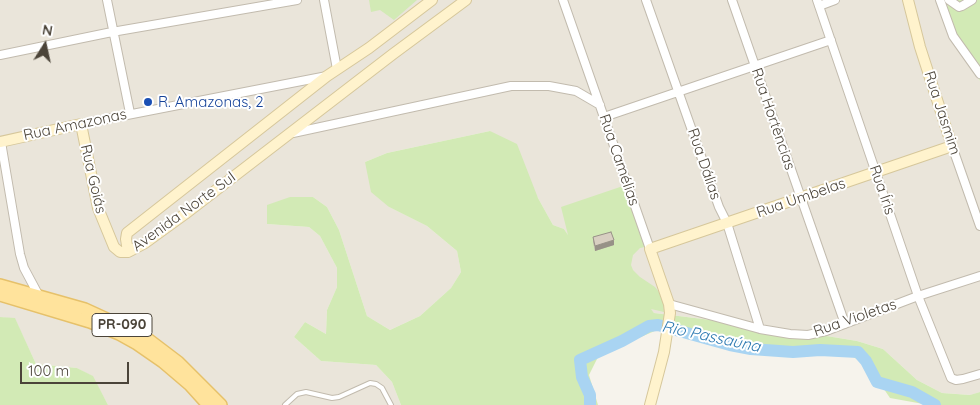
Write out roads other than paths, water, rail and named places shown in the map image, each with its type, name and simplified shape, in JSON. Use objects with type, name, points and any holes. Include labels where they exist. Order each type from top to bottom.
[{"type":"main road","name":"PR-090","points":[[0,285],[102,316],[149,340],[178,362],[221,405]]},
{"type":"main road","name":"PR-090","points":[[0,294],[90,322],[119,334],[164,362],[190,385],[208,405]]},
{"type":"street","points":[[107,0],[130,114]]},
{"type":"street","points":[[0,54],[112,32],[297,0]]},
{"type":"street","points":[[324,0],[337,69]]},
{"type":"street","name":"Avenida Norte Sul","points":[[432,0],[369,48],[327,76],[127,233],[128,252],[145,243],[466,0]]},
{"type":"street","name":"Rua Camélias","points":[[562,0],[669,304],[667,334],[650,405]]},
{"type":"street","name":"Rua Dálias","points":[[646,0],[719,207],[727,223],[760,329]]},
{"type":"street","name":"Rua Hortências","points":[[732,0],[844,324]]},
{"type":"street","points":[[818,3],[836,0]]},
{"type":"street","name":"Rua Jasmim","points":[[908,0],[920,47],[980,226]]},
{"type":"street","points":[[940,0],[953,36],[980,74]]},
{"type":"street","points":[[949,0],[959,7],[972,0]]},
{"type":"street","name":"Rua Íris","points":[[818,3],[918,296],[951,378],[956,380],[980,374]]},
{"type":"street","points":[[393,54],[387,46],[387,42],[406,21]]},
{"type":"street","points":[[604,117],[831,40]]},
{"type":"street","points":[[365,75],[380,60],[379,54],[369,48]]},
{"type":"street","name":"Rua Amazonas","points":[[0,142],[130,114],[327,76]]},
{"type":"street","points":[[291,133],[511,86],[549,86],[576,91],[600,105]]},
{"type":"street","name":"Rua Goiás","points":[[82,124],[98,208],[114,247],[120,252],[128,252]]},
{"type":"street","points":[[0,142],[20,254],[24,268],[39,296]]},
{"type":"street","name":"Rua Umbelas","points":[[650,249],[952,146]]},
{"type":"street","name":"Rua Violetas","points":[[669,304],[760,329],[808,335],[980,276]]},
{"type":"lane","points":[[284,405],[297,394],[306,392],[332,398],[339,397],[370,383],[382,388],[391,405]]},
{"type":"waterway","name":"Rio Passaúna","points":[[590,405],[590,395],[582,377],[580,360],[622,341],[649,326],[658,325],[751,349],[793,352],[820,350],[858,352],[866,361],[877,382],[912,392],[935,405]]},
{"type":"place","name":"R. Amazonas, 2","points":[[148,102]]}]
